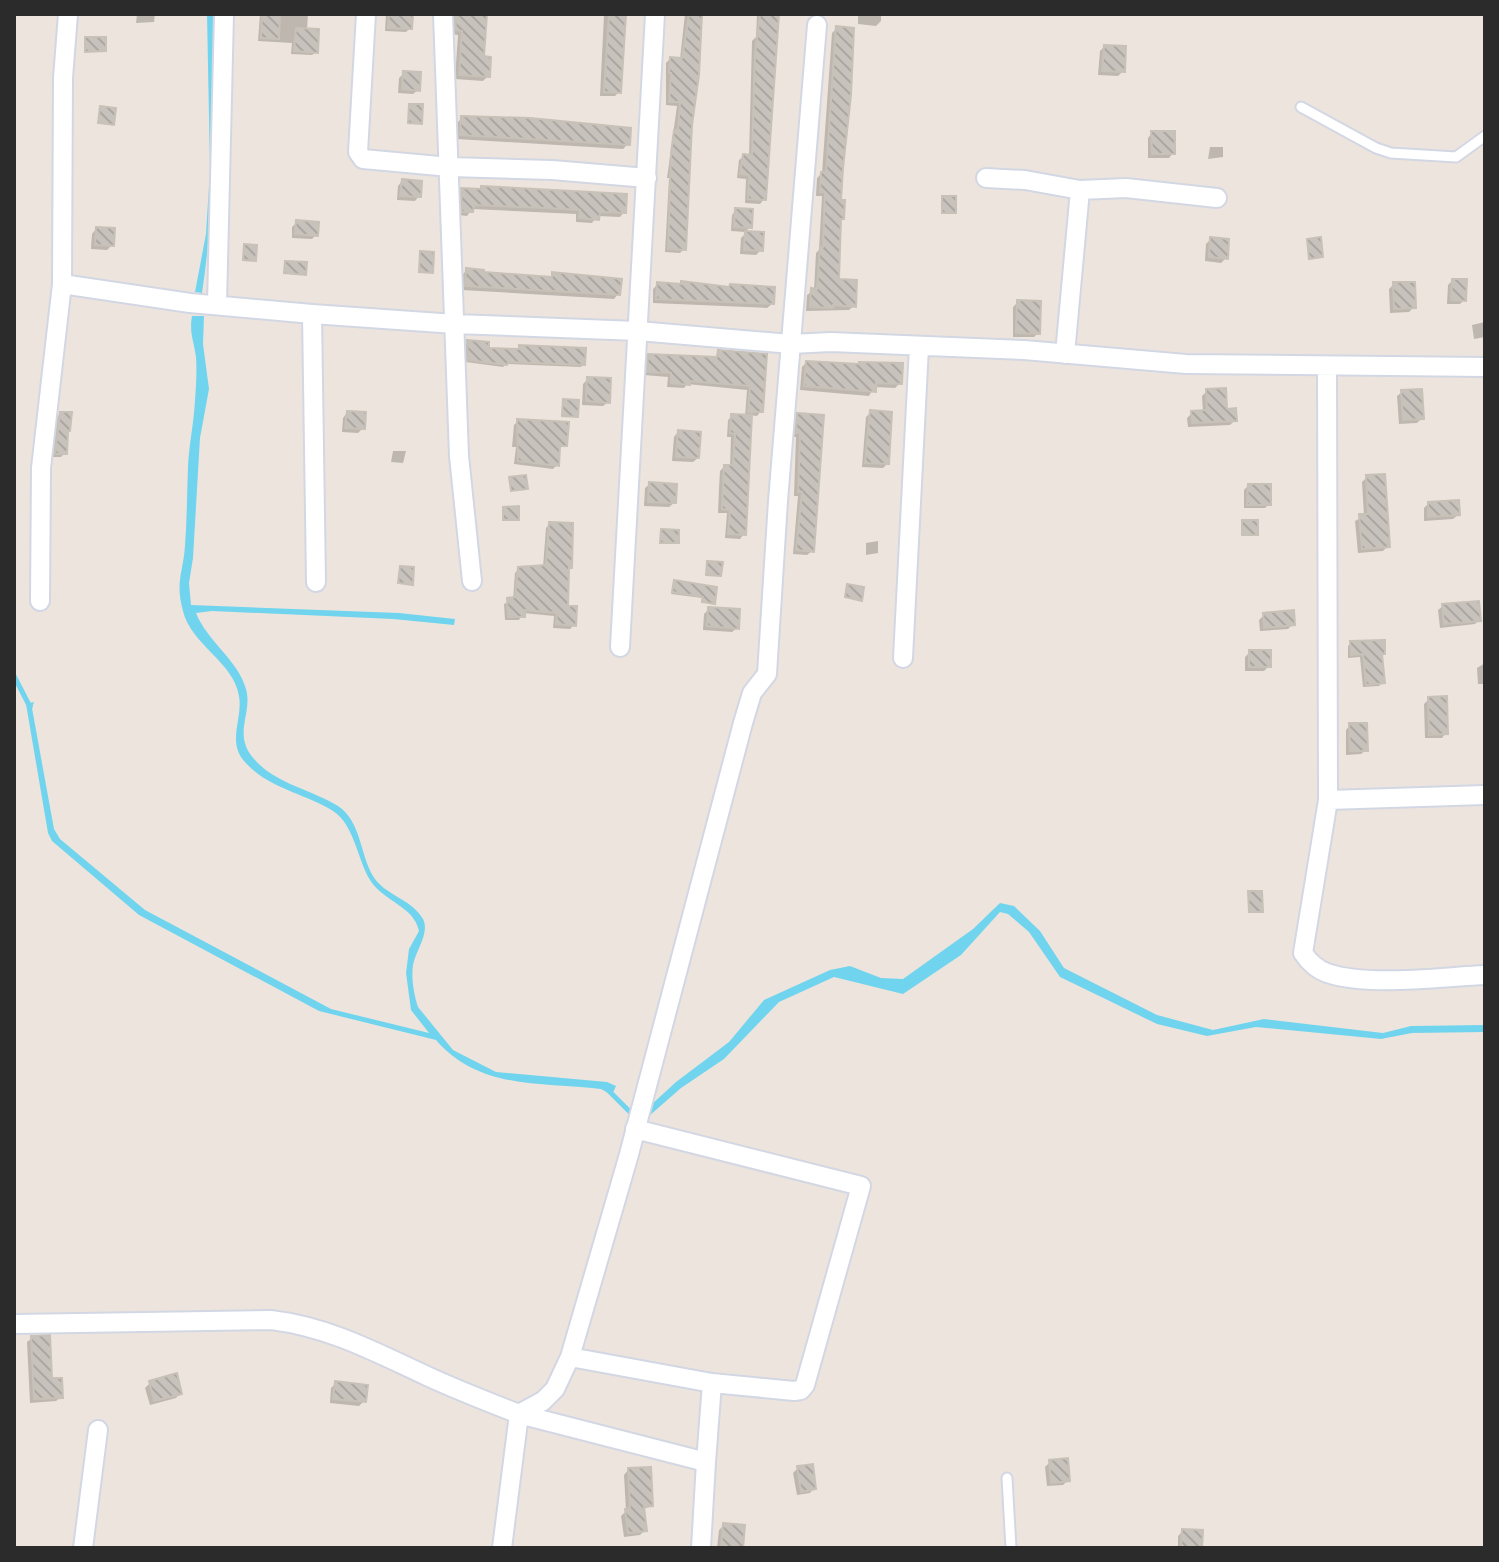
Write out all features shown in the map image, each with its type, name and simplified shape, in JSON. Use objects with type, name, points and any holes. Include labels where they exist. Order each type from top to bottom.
[{"type":"street","points":[[40,601],[41,468],[62,284],[63,78],[68,14]]},
{"type":"street","points":[[204,303],[224,14]]},
{"type":"street","points":[[366,14],[358,152],[363,159],[371,162],[552,170],[647,178]]},
{"type":"street","points":[[443,14],[459,456],[472,581]]},
{"type":"street","points":[[620,647],[655,14]]},
{"type":"street","points":[[519,1414],[543,1401],[555,1389],[570,1357],[743,723],[752,693],[767,674],[817,25]]},
{"type":"street","points":[[986,178],[1025,180],[1080,190],[1126,188],[1217,198]]},
{"type":"street","points":[[1065,354],[1080,190]]},
{"type":"street","points":[[62,284],[312,314],[455,324],[638,331],[791,344],[831,342],[1065,354],[1186,364],[1485,367]]},
{"type":"street","points":[[312,314],[316,582]]},
{"type":"street","points":[[903,658],[919,347]]},
{"type":"street","points":[[1327,367],[1328,800],[1303,953],[1310,964],[1325,973],[1361,980],[1485,975]]},
{"type":"street","points":[[1328,800],[1485,795]]},
{"type":"street","points":[[570,1357],[712,1383],[801,1390],[805,1385],[861,1186],[636,1122]]},
{"type":"street","points":[[14,1324],[271,1320],[304,1324],[326,1330],[519,1414],[706,1462]]},
{"type":"street","points":[[701,1548],[712,1383]]},
{"type":"street","points":[[502,1548],[519,1414]]},
{"type":"street","points":[[83,1548],[98,1430]]},
{"type":"lane","points":[[1301,107],[1391,153],[1456,157],[1485,136]]},
{"type":"lane","points":[[1007,1478],[1011,1548]]},
{"type":"water","points":[[207,14],[215,14],[214,119],[210,223],[202,293],[195,292],[206,234],[210,170]]},
{"type":"water","points":[[192,316],[204,316],[203,344],[209,389],[200,438],[189,583],[191,605],[399,613],[455,619],[454,625],[393,619],[212,611],[196,613],[207,633],[236,669],[246,689],[244,741],[248,750],[272,774],[346,812],[378,883],[412,906],[423,919],[424,936],[412,970],[415,997],[418,1007],[453,1050],[496,1072],[607,1082],[616,1086],[612,1095],[601,1089],[534,1084],[491,1076],[471,1068],[436,1040],[319,1011],[139,915],[52,841],[48,833],[26,704],[34,702],[32,708],[54,829],[60,839],[145,910],[331,1009],[429,1033],[411,1010],[406,973],[409,949],[419,931],[416,923],[370,880],[351,834],[340,817],[322,805],[264,778],[244,761],[239,754],[236,738],[240,704],[235,684],[221,663],[194,634],[183,611],[180,585],[196,378]]},
{"type":"water","points":[[1000,903],[1014,906],[1040,931],[1064,968],[1157,1015],[1213,1030],[1264,1019],[1383,1033],[1411,1026],[1485,1025],[1485,1032],[1412,1033],[1381,1039],[1256,1027],[1207,1036],[1157,1024],[1060,977],[1029,932],[1008,914],[1000,912],[961,955],[903,994],[834,977],[779,1002],[724,1059],[681,1088],[641,1123],[640,1115],[676,1082],[729,1042],[764,1000],[830,970],[850,966],[881,978],[903,979],[973,929]]},
{"type":"building","points":[[262,14],[280,15],[279,39],[261,38]]},
{"type":"building","points":[[389,14],[413,14],[412,29],[388,28]]},
{"type":"building","points":[[455,14],[487,14],[484,56],[491,57],[490,77],[459,75],[462,31],[456,30]]},
{"type":"building","points":[[609,14],[626,14],[621,93],[604,92]]},
{"type":"building","points":[[689,14],[702,14],[699,75],[692,125],[686,250],[668,249],[671,154],[674,130],[678,130],[680,102],[669,102],[669,73],[670,57],[682,58]]},
{"type":"building","points":[[760,14],[779,14],[766,200],[748,199],[749,175],[740,174],[743,154],[752,155],[755,53]]},
{"type":"building","points":[[836,26],[854,28],[841,200],[845,200],[844,219],[841,219],[839,279],[857,280],[856,307],[810,307],[811,288],[817,289],[820,246],[823,247],[825,192],[820,192],[821,172],[826,172]]},
{"type":"building","points":[[296,28],[319,29],[318,53],[294,51]]},
{"type":"building","points":[[85,37],[106,37],[106,51],[85,52]]},
{"type":"building","points":[[1104,45],[1126,46],[1125,72],[1102,71]]},
{"type":"building","points":[[403,71],[421,72],[420,91],[402,89]]},
{"type":"building","points":[[409,104],[423,104],[422,124],[408,123]]},
{"type":"building","points":[[100,106],[116,108],[114,125],[98,123]]},
{"type":"building","points":[[461,116],[530,118],[631,128],[630,145],[460,135]]},
{"type":"building","points":[[1151,131],[1175,131],[1175,154],[1152,154]]},
{"type":"building","points":[[402,179],[422,181],[421,197],[400,196]]},
{"type":"building","points":[[481,186],[627,194],[626,213],[600,212],[599,220],[579,218],[580,210],[547,208],[474,205],[473,212],[462,212],[461,188],[481,189]]},
{"type":"building","points":[[942,196],[956,196],[956,213],[942,213]]},
{"type":"building","points":[[735,208],[753,209],[752,228],[734,227]]},
{"type":"building","points":[[296,220],[319,222],[318,236],[295,234]]},
{"type":"building","points":[[96,227],[115,228],[114,246],[95,245]]},
{"type":"building","points":[[745,231],[764,232],[763,251],[744,250]]},
{"type":"building","points":[[1210,237],[1229,239],[1228,259],[1209,257]]},
{"type":"building","points":[[1321,237],[1323,257],[1309,259],[1307,239]]},
{"type":"building","points":[[244,244],[257,245],[256,261],[243,260]]},
{"type":"building","points":[[420,251],[434,252],[433,273],[419,272]]},
{"type":"building","points":[[285,261],[307,262],[306,275],[284,273]]},
{"type":"building","points":[[466,268],[552,277],[552,272],[622,279],[620,295],[465,286]]},
{"type":"building","points":[[1452,279],[1467,279],[1466,301],[1451,300]]},
{"type":"building","points":[[681,281],[729,287],[730,284],[775,287],[774,304],[656,299],[657,282],[681,284]]},
{"type":"building","points":[[1393,282],[1415,282],[1416,308],[1394,309]]},
{"type":"building","points":[[1017,300],[1041,301],[1040,334],[1016,333]]},
{"type":"building","points":[[467,340],[489,342],[489,348],[519,349],[519,345],[586,348],[585,365],[508,362],[507,365],[468,360]]},
{"type":"building","points":[[718,350],[767,354],[763,412],[748,412],[750,386],[690,381],[690,385],[671,383],[671,373],[647,372],[648,354],[717,357]]},
{"type":"building","points":[[806,361],[903,363],[902,384],[876,383],[876,392],[804,386]]},
{"type":"building","points":[[587,377],[611,378],[610,403],[586,401]]},
{"type":"building","points":[[1226,388],[1227,409],[1236,408],[1237,421],[1192,423],[1191,411],[1207,410],[1206,389]]},
{"type":"building","points":[[1422,389],[1424,419],[1403,420],[1401,390]]},
{"type":"building","points":[[563,399],[579,400],[578,417],[562,416]]},
{"type":"building","points":[[870,410],[892,412],[889,464],[865,463]]},
{"type":"building","points":[[347,411],[366,412],[365,429],[345,428]]},
{"type":"building","points":[[60,412],[72,412],[67,454],[55,454]]},
{"type":"building","points":[[797,413],[824,415],[814,552],[796,550],[802,492],[798,492],[800,433],[796,433]]},
{"type":"building","points":[[731,414],[752,415],[746,535],[728,534],[730,510],[722,509],[724,465],[733,465],[735,434],[730,433]]},
{"type":"building","points":[[517,419],[569,422],[567,446],[560,446],[559,466],[518,461]]},
{"type":"building","points":[[678,430],[701,432],[699,458],[676,457]]},
{"type":"building","points":[[1385,474],[1390,547],[1362,549],[1359,514],[1368,514],[1366,475]]},
{"type":"building","points":[[526,475],[528,489],[511,491],[509,477]]},
{"type":"building","points":[[649,482],[677,484],[676,503],[648,502]]},
{"type":"building","points":[[1248,484],[1271,484],[1271,505],[1247,505]]},
{"type":"building","points":[[1459,500],[1460,515],[1428,517],[1428,502]]},
{"type":"building","points":[[519,506],[519,520],[503,520],[503,507]]},
{"type":"building","points":[[1242,520],[1258,520],[1258,535],[1242,535]]},
{"type":"building","points":[[549,522],[573,523],[568,606],[577,606],[576,626],[556,624],[557,613],[525,610],[525,617],[508,617],[507,598],[515,597],[518,567],[546,565]]},
{"type":"building","points":[[661,529],[679,530],[679,543],[660,543]]},
{"type":"building","points":[[707,561],[723,562],[721,576],[706,575]]},
{"type":"building","points":[[400,566],[414,567],[413,585],[398,583]]},
{"type":"building","points":[[674,580],[717,587],[715,604],[702,602],[703,597],[672,592]]},
{"type":"building","points":[[847,584],[864,587],[862,601],[845,597]]},
{"type":"building","points":[[1479,601],[1481,621],[1444,624],[1442,604]]},
{"type":"building","points":[[708,607],[740,609],[739,629],[707,626]]},
{"type":"building","points":[[1294,610],[1295,625],[1264,628],[1263,613]]},
{"type":"building","points":[[1385,640],[1385,654],[1382,654],[1385,683],[1366,685],[1363,654],[1351,655],[1350,641]]},
{"type":"building","points":[[1249,650],[1271,650],[1271,667],[1249,667]]},
{"type":"building","points":[[1447,696],[1448,734],[1429,735],[1428,697]]},
{"type":"building","points":[[1349,723],[1367,723],[1368,751],[1350,751]]},
{"type":"building","points":[[1248,891],[1262,891],[1263,912],[1249,912]]},
{"type":"building","points":[[50,1335],[52,1378],[62,1378],[63,1398],[34,1399],[31,1336]]},
{"type":"building","points":[[177,1373],[182,1394],[154,1401],[149,1381]]},
{"type":"building","points":[[335,1381],[368,1385],[366,1402],[333,1399]]},
{"type":"building","points":[[1068,1458],[1070,1481],[1051,1483],[1049,1460]]},
{"type":"building","points":[[813,1464],[816,1489],[801,1492],[797,1466]]},
{"type":"building","points":[[651,1467],[653,1506],[644,1507],[647,1531],[628,1533],[625,1509],[630,1508],[628,1468]]},
{"type":"building","points":[[723,1523],[745,1525],[743,1548],[721,1548]]},
{"type":"building","points":[[1182,1529],[1203,1530],[1202,1548],[1181,1548]]},
{"type":"waterway","points":[[14,676],[30,707]]},
{"type":"waterway","points":[[608,1090],[635,1117]]}]
